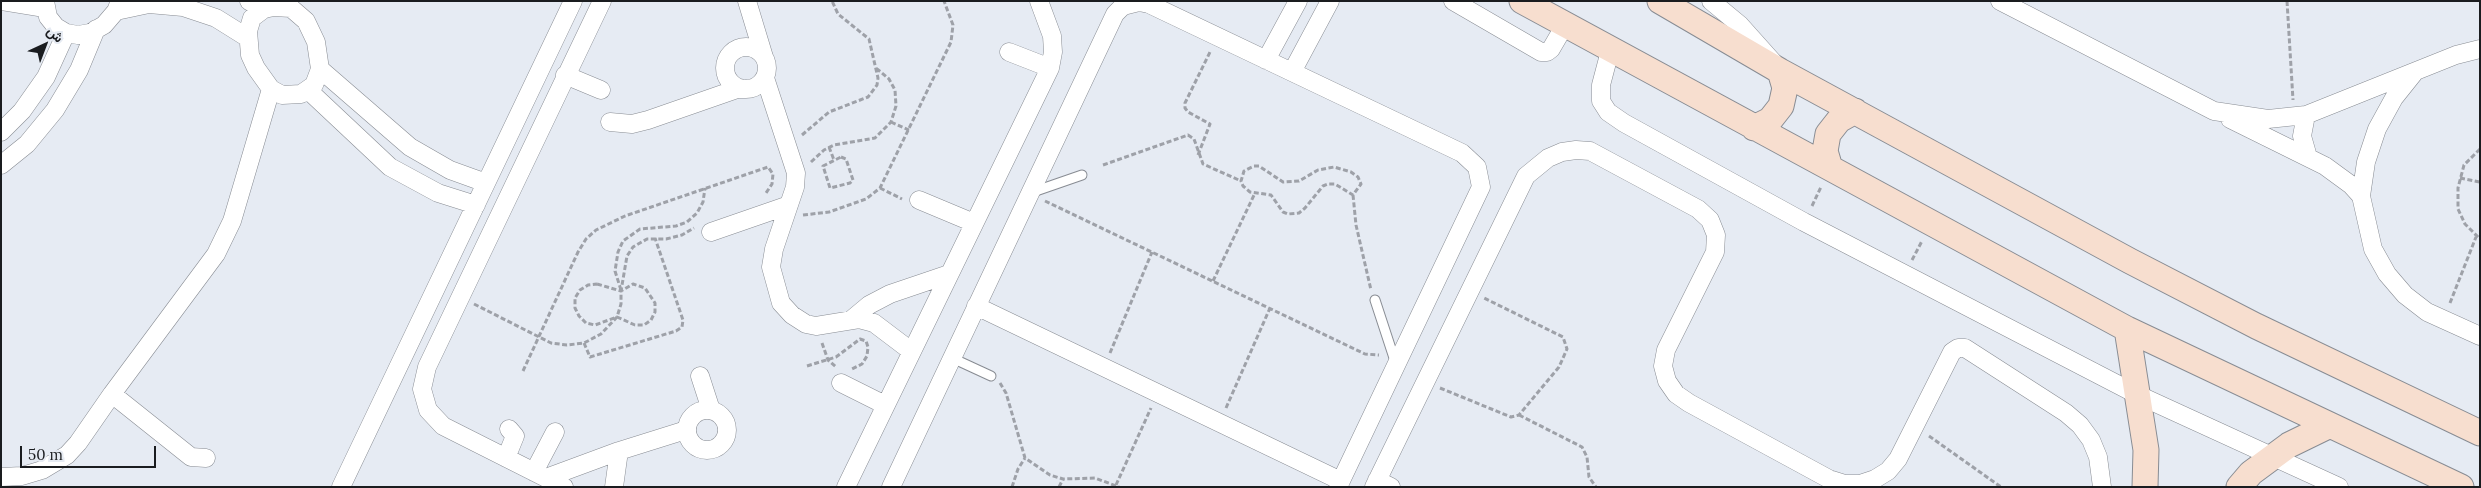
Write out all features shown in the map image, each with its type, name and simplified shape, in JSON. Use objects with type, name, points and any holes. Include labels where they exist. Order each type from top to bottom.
[{"type":"street","points":[[2,1],[45,5],[56,27],[78,35],[104,25],[118,6],[149,4],[183,7],[216,18],[248,38]]},
{"type":"street","points":[[341,487],[573,1]]},
{"type":"street","points":[[564,487],[434,420],[424,400],[423,378],[460,296],[602,1]]},
{"type":"street","points":[[747,1],[767,64],[765,78],[795,166],[795,209],[774,249],[771,268],[781,303],[792,315],[806,324],[816,326],[832,325],[859,319],[874,323],[911,352]]},
{"type":"street","points":[[846,487],[1050,68],[1053,52],[1052,36],[1039,1]]},
{"type":"street","points":[[1266,60],[1298,1]]},
{"type":"street","points":[[1292,72],[1330,1]]},
{"type":"street","points":[[1453,1],[1541,52],[1547,52],[1551,49],[1565,26]]},
{"type":"street","points":[[1522,1],[1610,51],[2127,329],[2328,426],[2461,487]]},
{"type":"street","points":[[1660,1],[1780,71],[2130,261],[2265,330],[2480,433]]},
{"type":"street","points":[[1711,1],[1755,39],[1780,71],[1785,88],[1781,106],[1770,120],[1754,128]]},
{"type":"street","points":[[2000,1],[2308,157],[2351,185],[2360,196]]},
{"type":"street","points":[[891,487],[976,306],[1029,194],[1116,14],[1122,6],[1139,2],[1149,4],[1462,153],[1477,167],[1481,176],[1481,187],[1394,358],[1340,484],[1158,393],[976,306]]},
{"type":"street","points":[[256,5],[302,7],[316,42],[320,69],[318,78],[308,90],[292,96],[282,95],[271,89],[256,68],[250,55],[249,24],[256,5]]},
{"type":"street","points":[[1,164],[27,144],[56,110],[79,70],[96,29]]},
{"type":"street","points":[[1,132],[22,110],[46,78],[66,32]]},
{"type":"street","points":[[740,88],[728,79],[726,65],[728,58],[738,49],[746,48],[759,52],[764,58]]},
{"type":"street","points":[[2214,111],[2268,119],[2300,116],[2456,54],[2480,49]]},
{"type":"street","points":[[1610,51],[1600,85],[1601,101],[1608,112],[1804,222],[2136,394],[2339,487]]},
{"type":"street","points":[[1010,52],[1050,68]]},
{"type":"street","points":[[320,69],[410,147],[450,170],[486,183]]},
{"type":"street","points":[[2416,71],[2394,98],[2377,129],[2366,162],[2360,196],[2373,249],[2387,274],[2404,295],[2427,312],[2480,336]]},
{"type":"street","points":[[565,76],[600,90]]},
{"type":"street","points":[[610,122],[632,124],[648,120],[740,88],[754,88],[765,78]]},
{"type":"street","points":[[1,477],[22,476],[36,472],[67,455],[88,431],[112,394],[223,243],[232,221],[271,89]]},
{"type":"street","points":[[308,90],[390,166],[438,193],[476,205]]},
{"type":"street","points":[[1830,168],[1825,151],[1828,134],[1839,120],[1855,112]]},
{"type":"street","points":[[2300,116],[2302,136],[2308,157]]},
{"type":"street","points":[[1381,485],[1426,382],[1526,176],[1548,158],[1562,152],[1590,151],[1698,209],[1710,220],[1716,235],[1715,252],[1666,350],[1663,366],[1667,381],[1676,394],[1829,479],[1844,484],[1868,482],[1888,471],[1898,458],[1952,352],[1958,348],[1966,348],[2066,413],[2080,425],[2098,457],[2102,487]]},
{"type":"street","points":[[919,200],[974,224]]},
{"type":"street","points":[[704,229],[795,209]]},
{"type":"street","points":[[851,320],[869,305],[890,294],[949,274]]},
{"type":"street","points":[[2127,329],[2146,450],[2146,487]]},
{"type":"street","points":[[700,376],[712,410],[723,417],[727,430],[722,444],[710,450],[696,447],[691,443],[686,430],[687,423],[697,412],[712,410]]},
{"type":"street","points":[[841,383],[885,405]]},
{"type":"street","points":[[112,394],[187,454],[196,459],[206,458]]},
{"type":"street","points":[[2239,487],[2271,457],[2308,434],[2328,426]]},
{"type":"street","points":[[506,458],[515,436],[510,429]]},
{"type":"street","points":[[540,475],[686,430]]},
{"type":"street","points":[[540,475],[555,432]]},
{"type":"street","points":[[614,487],[619,451]]},
{"type":"lane","points":[[1029,194],[1082,175]]},
{"type":"lane","points":[[1375,300],[1394,358]]},
{"type":"lane","points":[[952,358],[994,378]]},
{"type":"path","points":[[801,142],[804,132],[816,125],[829,112],[868,97],[877,85],[876,68],[869,38],[838,14],[832,1]]},
{"type":"path","points":[[795,209],[809,216],[829,212],[866,200],[880,188],[952,42],[953,25],[944,1]]},
{"type":"path","points":[[2287,1],[2300,116]]},
{"type":"path","points":[[1198,155],[1210,124],[1188,112],[1185,103],[1217,38]]},
{"type":"path","points":[[807,168],[816,156],[829,147],[875,138],[891,122],[896,106],[895,90],[889,79],[876,68]]},
{"type":"path","points":[[891,122],[909,130]]},
{"type":"path","points":[[1103,165],[1188,135],[1194,139],[1198,155],[1203,164],[1241,181],[1246,190],[1271,195],[1283,212],[1288,214],[1299,212],[1305,208],[1323,186],[1328,184],[1335,184],[1353,195]]},
{"type":"path","points":[[829,147],[834,160]]},
{"type":"path","points":[[2444,320],[2478,238],[2465,224],[2458,209],[2458,188],[2464,165],[2480,149]]},
{"type":"path","points":[[845,158],[852,180],[850,183],[832,189],[829,186],[823,168],[826,163],[834,160],[845,158]]},
{"type":"path","points":[[1241,181],[1244,171],[1254,166],[1259,166],[1274,179],[1283,182],[1299,181],[1318,170],[1334,167],[1351,172],[1358,177],[1361,184],[1353,195],[1356,225],[1371,290]]},
{"type":"path","points":[[523,371],[578,252],[591,235],[608,222],[768,167],[773,174],[772,184],[764,195]]},
{"type":"path","points":[[1804,222],[1830,168]]},
{"type":"path","points":[[2460,178],[2480,182]]},
{"type":"path","points":[[621,290],[615,271],[618,252],[624,241],[640,229],[676,226],[687,222],[697,213],[703,202],[705,188]]},
{"type":"path","points":[[1214,281],[1255,193]]},
{"type":"path","points":[[1029,194],[1365,354],[1394,358]]},
{"type":"path","points":[[1905,274],[1931,222]]},
{"type":"path","points":[[460,296],[551,343],[567,345],[584,343],[601,334],[617,317],[621,304],[621,290],[627,256],[633,247],[639,242],[655,238],[666,239],[704,229]]},
{"type":"path","points":[[584,343],[590,357],[676,331],[682,327],[683,320],[655,238]]},
{"type":"path","points":[[1104,368],[1152,252]]},
{"type":"path","points":[[598,284],[621,290],[632,284],[640,284],[655,303],[655,312],[651,320],[644,324],[635,325],[617,317],[595,325],[586,323],[579,316],[575,308],[576,298],[580,290],[588,285],[598,284]]},
{"type":"path","points":[[1470,291],[1558,333],[1566,342],[1567,349],[1559,366],[1518,415]]},
{"type":"path","points":[[1219,423],[1270,308]]},
{"type":"path","points":[[807,366],[844,354],[855,341],[860,339],[866,341],[868,347],[867,356],[862,364],[853,369],[844,370],[835,367],[828,360]]},
{"type":"path","points":[[994,378],[1006,393],[1025,458],[1050,475],[1063,480],[1095,478],[1118,486],[1158,393]]},
{"type":"path","points":[[1426,382],[1505,415],[1518,415],[1582,447],[1587,457],[1589,477],[1596,487]]},
{"type":"path","points":[[1914,426],[2001,487]]},
{"type":"path","points":[[1012,487],[1018,469],[1025,458]]},
{"type":"path","points":[[1059,487],[1063,480]]}]
